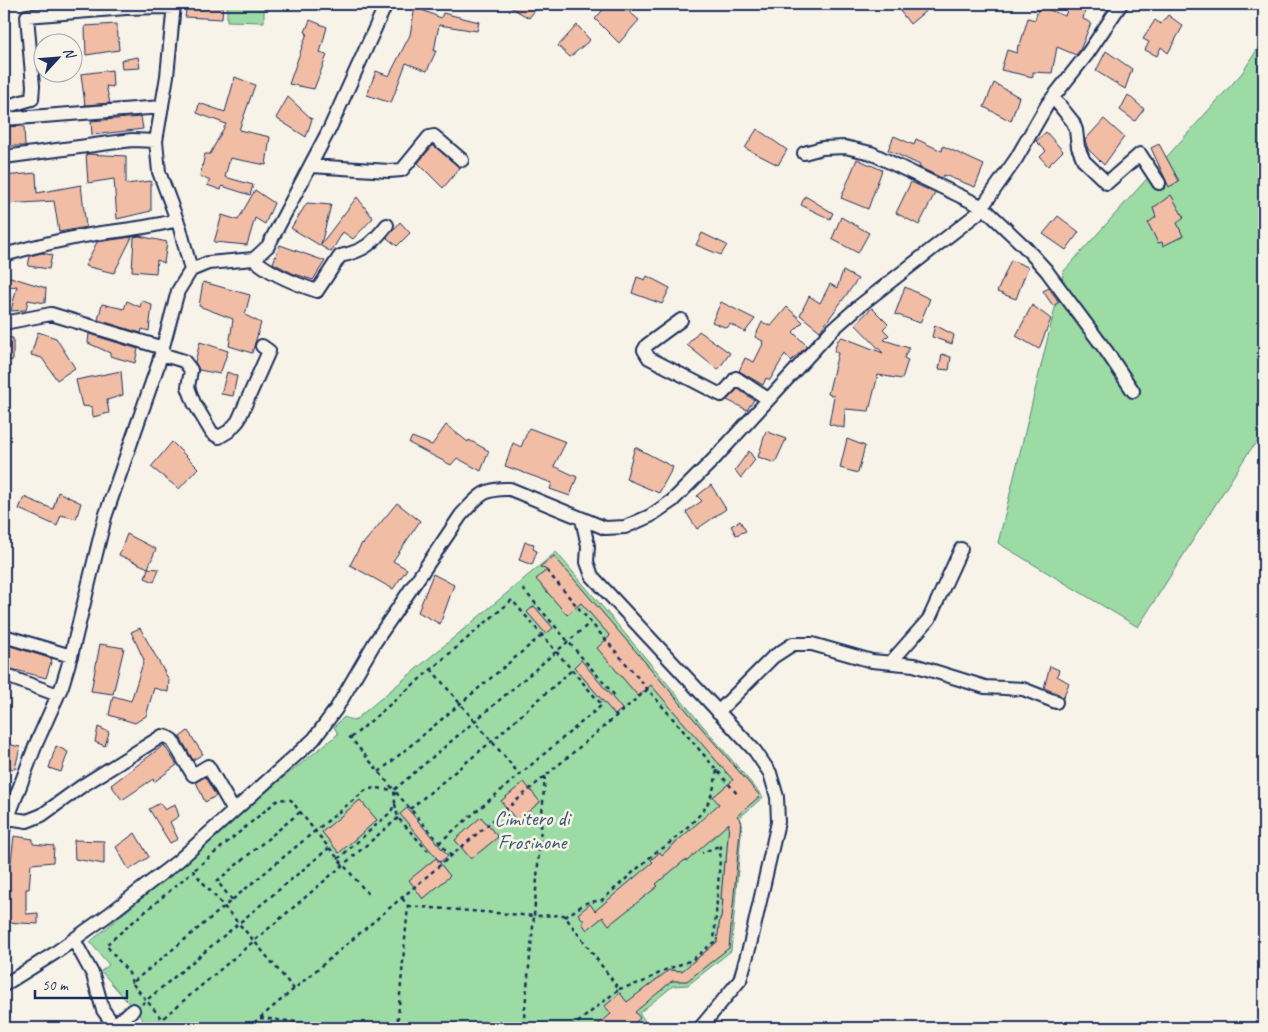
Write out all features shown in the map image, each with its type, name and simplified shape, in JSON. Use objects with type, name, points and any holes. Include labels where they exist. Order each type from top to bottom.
[{"type":"street","points":[[234,811],[208,766],[193,775],[172,740],[168,736],[162,736],[82,786],[42,815],[27,821],[6,823],[36,744],[58,695],[71,656],[105,517],[162,351],[178,290],[191,270],[208,263],[254,259],[268,246],[311,166],[359,66],[386,4]]},
{"type":"street","points":[[4,985],[74,940],[178,861],[314,739],[326,723],[375,642],[461,515],[478,496],[494,488],[510,489],[605,528],[625,528],[650,516],[672,501],[714,459],[832,330],[978,213],[1016,159],[1053,97],[1088,53],[1121,4]]},
{"type":"street","points":[[4,107],[32,99],[33,86],[27,16],[174,6],[168,76],[156,141],[159,172],[177,220],[191,270]]},
{"type":"street","points":[[1053,97],[1073,122],[1078,147],[1084,161],[1106,183],[1140,154],[1159,183]]},
{"type":"street","points":[[4,119],[162,107]]},
{"type":"street","points":[[311,166],[389,171],[402,170],[429,137],[434,136],[462,160]]},
{"type":"street","points":[[4,157],[132,140],[156,141]]},
{"type":"street","points":[[804,153],[822,148],[845,147],[871,152],[983,207],[1040,263],[1107,352],[1134,392]]},
{"type":"street","points":[[4,255],[27,248],[100,234],[149,228],[177,220]]},
{"type":"street","points":[[254,259],[262,267],[317,291],[340,256],[356,253],[367,248],[387,225]]},
{"type":"street","points":[[4,323],[51,314],[162,351],[184,361],[190,370],[188,387],[194,403],[212,434],[219,437],[229,431],[238,421],[269,351],[262,346]]},
{"type":"street","points":[[681,320],[647,345],[644,350],[649,358],[721,394],[730,387],[736,378],[768,399]]},
{"type":"street","points":[[582,519],[588,546],[587,562],[592,576],[755,751],[770,773],[777,797],[778,822],[750,945],[740,980],[700,1028]]},
{"type":"street","points":[[588,546],[617,528]]},
{"type":"street","points":[[890,662],[929,619],[961,549]]},
{"type":"street","points":[[4,636],[71,656]]},
{"type":"street","points":[[718,712],[773,657],[793,644],[812,644],[872,660],[914,665],[985,688],[1022,689],[1056,702]]},
{"type":"street","points":[[4,675],[58,695]]},
{"type":"street","points":[[74,940],[93,975],[103,1010],[113,1027],[133,1010]]},
{"type":"path","points":[[547,571],[738,795]]},
{"type":"path","points":[[523,589],[615,696]]},
{"type":"path","points":[[440,842],[602,705],[512,600],[350,737],[410,809],[452,856]]},
{"type":"path","points":[[132,983],[366,790],[375,788],[394,790],[590,622]]},
{"type":"path","points":[[379,772],[542,635]]},
{"type":"path","points":[[431,669],[520,775]]},
{"type":"path","points":[[410,809],[492,741],[572,670]]},
{"type":"path","points":[[248,1028],[648,690]]},
{"type":"path","points":[[565,917],[586,903],[602,900],[703,813],[715,785],[717,770]]},
{"type":"path","points":[[523,1028],[546,776]]},
{"type":"path","points":[[394,790],[394,802],[398,818],[428,851]]},
{"type":"path","points":[[368,894],[343,864],[338,859],[315,831],[291,800],[279,799],[106,945],[128,972],[132,983],[162,1019],[343,864],[398,818]]},
{"type":"path","points":[[338,859],[391,812],[394,802]]},
{"type":"path","points":[[232,900],[217,881],[300,812]]},
{"type":"path","points":[[571,1028],[619,989],[643,982],[674,966],[692,960],[714,942],[721,845],[702,854]]},
{"type":"path","points":[[146,1001],[329,848]]},
{"type":"path","points":[[193,871],[294,989]]},
{"type":"path","points":[[397,1028],[408,906],[402,898]]},
{"type":"path","points":[[408,906],[534,916],[564,915],[619,989]]},
{"type":"path","points":[[260,1018],[353,1028]]},
{"type":"green space","points":[[227,4],[264,4],[264,22],[227,21]]},
{"type":"green space","points":[[1264,39],[1264,434],[1248,453],[1138,627],[998,543],[1064,271],[1242,73]]},
{"type":"green space","name":"Cimitero di Frosinone","points":[[556,552],[763,797],[739,818],[742,822],[731,951],[688,985],[673,986],[639,1013],[645,1021],[637,1028],[150,1028],[101,971],[109,965],[90,942],[278,782],[338,734],[334,727],[344,717],[354,721]]},
{"type":"building","points":[[187,4],[223,4],[222,19],[185,17]]},
{"type":"building","points":[[505,4],[540,4],[529,18]]},
{"type":"building","points":[[608,4],[620,4],[639,20],[619,43],[595,19]]},
{"type":"building","points":[[908,4],[934,4],[910,24],[900,11]]},
{"type":"building","points":[[1069,4],[1085,10],[1083,19],[1091,23],[1076,55],[1057,47],[1052,73],[1033,72],[1033,77],[1001,70],[1007,50],[1017,53],[1028,18],[1035,20],[1039,6],[1065,16]]},
{"type":"building","points":[[415,7],[441,18],[443,13],[479,22],[477,31],[439,25],[434,51],[436,51],[427,71],[406,63],[391,103],[367,95],[376,71],[389,76],[410,35]]},
{"type":"building","points":[[1168,15],[1183,26],[1168,53],[1161,47],[1157,56],[1145,50],[1149,42],[1143,39],[1155,20],[1161,24]]},
{"type":"building","points":[[310,20],[327,27],[320,53],[327,55],[314,89],[289,84]]},
{"type":"building","points":[[117,24],[119,50],[86,55],[85,26]]},
{"type":"building","points":[[577,25],[590,40],[570,57],[558,46]]},
{"type":"building","points":[[1106,51],[1132,69],[1125,89],[1096,71]]},
{"type":"building","points":[[138,57],[140,68],[122,69],[121,60]]},
{"type":"building","points":[[112,70],[113,87],[106,86],[110,103],[85,105],[82,74]]},
{"type":"building","points":[[235,77],[255,85],[239,130],[270,137],[266,165],[230,158],[225,177],[253,185],[250,195],[222,186],[221,190],[207,185],[210,181],[200,176],[205,154],[210,154],[226,124],[197,113],[199,103],[225,112]]},
{"type":"building","points":[[994,83],[1019,97],[1011,121],[984,107]]},
{"type":"building","points":[[1128,95],[1144,109],[1135,121],[1120,110]]},
{"type":"building","points":[[288,97],[312,119],[306,137],[276,118]]},
{"type":"building","points":[[141,117],[143,129],[92,135],[91,121]]},
{"type":"building","points":[[1104,119],[1124,137],[1104,165],[1088,149],[1085,140]]},
{"type":"building","points":[[24,126],[25,146],[4,146],[4,127]]},
{"type":"building","points":[[757,129],[787,150],[778,165],[745,148]]},
{"type":"building","points":[[1046,132],[1063,151],[1048,166],[1040,157],[1046,151],[1036,141]]},
{"type":"building","points":[[894,136],[914,145],[916,139],[942,151],[943,146],[984,165],[975,187],[944,175],[942,178],[888,150]]},
{"type":"building","points":[[1159,144],[1179,181],[1169,187],[1151,148]]},
{"type":"building","points":[[433,145],[460,168],[443,188],[418,163]]},
{"type":"building","points":[[86,154],[126,156],[126,184],[151,181],[151,211],[117,219],[114,179],[88,183]]},
{"type":"building","points":[[857,159],[882,170],[868,209],[841,198]]},
{"type":"building","points":[[36,173],[37,193],[81,185],[86,227],[59,232],[54,201],[6,204],[4,176]]},
{"type":"building","points":[[911,182],[935,193],[919,225],[896,213]]},
{"type":"building","points":[[255,190],[274,203],[265,224],[255,218],[247,245],[214,242],[222,215],[238,220]]},
{"type":"building","points":[[1171,195],[1184,218],[1177,223],[1183,236],[1163,246],[1162,242],[1158,243],[1148,223],[1156,217],[1153,208]]},
{"type":"building","points":[[805,196],[833,213],[830,219],[801,205]]},
{"type":"building","points":[[357,197],[373,218],[353,239],[343,232],[331,252],[291,228],[307,203],[331,205],[321,244]]},
{"type":"building","points":[[1058,216],[1079,232],[1066,250],[1043,234]]},
{"type":"building","points":[[841,217],[869,233],[858,253],[832,239]]},
{"type":"building","points":[[400,222],[410,233],[397,246],[387,238]]},
{"type":"building","points":[[702,233],[727,245],[721,255],[696,245]]},
{"type":"building","points":[[139,236],[167,242],[164,263],[157,260],[156,273],[132,271],[134,237]]},
{"type":"building","points":[[132,237],[114,273],[85,266],[97,242]]},
{"type":"building","points":[[280,245],[325,261],[313,280],[292,273],[273,263]]},
{"type":"building","points":[[42,253],[52,255],[49,269],[28,266],[30,256]]},
{"type":"building","points":[[1011,260],[1028,267],[1016,299],[997,292]]},
{"type":"building","points":[[843,271],[858,279],[820,331],[800,315],[809,296],[820,303],[830,284],[837,288]]},
{"type":"building","points":[[4,275],[46,288],[45,303],[28,300],[26,310],[11,311],[17,286],[4,288]]},
{"type":"building","points":[[647,276],[670,288],[662,304],[632,293],[637,277],[645,280]]},
{"type":"building","points":[[203,282],[250,295],[245,315],[261,323],[252,353],[229,346],[233,319],[199,306]]},
{"type":"building","points":[[905,287],[930,299],[920,323],[895,314]]},
{"type":"building","points":[[1049,288],[1059,302],[1053,306],[1043,291]]},
{"type":"building","points":[[142,300],[152,305],[149,331],[142,329],[141,333],[98,320],[102,304],[124,309],[127,301],[140,307]]},
{"type":"building","points":[[721,302],[755,319],[745,332],[730,324],[727,328],[712,322]]},
{"type":"building","points":[[1032,305],[1051,319],[1039,349],[1016,336]]},
{"type":"building","points":[[787,307],[803,322],[793,332],[807,346],[791,361],[785,354],[770,380],[766,378],[763,385],[739,371],[745,358],[754,362],[763,344],[763,341],[755,337],[762,322],[771,326]]},
{"type":"building","points":[[872,308],[888,324],[883,329],[889,335],[884,340],[909,348],[904,358],[908,360],[902,379],[878,375],[869,411],[845,409],[844,428],[829,424],[834,396],[828,394],[838,353],[834,351],[838,340],[842,337],[883,353],[855,324]]},
{"type":"building","points":[[935,325],[954,335],[952,344],[932,337]]},
{"type":"building","points":[[699,331],[730,353],[718,370],[687,345]]},
{"type":"building","points":[[38,332],[56,338],[75,368],[57,380],[42,358],[31,355]]},
{"type":"building","points":[[89,334],[138,349],[135,363],[110,356],[110,353],[88,343]]},
{"type":"building","points":[[4,337],[13,338],[13,360],[4,361]]},
{"type":"building","points":[[200,342],[228,351],[220,374],[199,370],[195,362]]},
{"type":"building","points":[[942,354],[951,357],[949,370],[939,369]]},
{"type":"building","points":[[121,371],[123,395],[107,400],[109,413],[93,417],[92,407],[82,406],[76,380]]},
{"type":"building","points":[[227,372],[237,376],[233,396],[221,394]]},
{"type":"building","points":[[738,389],[754,400],[747,410],[727,400]]},
{"type":"building","points":[[446,425],[468,442],[469,440],[489,451],[481,471],[457,458],[451,465],[409,443],[412,437],[432,445]]},
{"type":"building","points":[[529,428],[566,442],[554,466],[577,477],[570,496],[550,489],[552,483],[505,466],[513,443],[521,447]]},
{"type":"building","points":[[766,431],[786,439],[775,463],[758,457]]},
{"type":"building","points":[[847,439],[865,446],[858,473],[840,468]]},
{"type":"building","points":[[172,442],[198,468],[179,489],[151,467]]},
{"type":"building","points":[[635,447],[673,467],[659,493],[626,479]]},
{"type":"building","points":[[749,451],[755,460],[741,478],[735,470]]},
{"type":"building","points":[[711,485],[726,509],[697,529],[686,512],[702,501],[697,496]]},
{"type":"building","points":[[58,492],[81,503],[76,519],[61,515],[57,526],[19,509],[24,497],[53,509]]},
{"type":"building","points":[[397,503],[420,521],[393,561],[407,569],[393,589],[350,565],[362,543]]},
{"type":"building","points":[[740,521],[746,531],[736,535],[731,526]]},
{"type":"building","points":[[127,534],[156,549],[148,568],[119,555]]},
{"type":"building","points":[[525,542],[534,544],[533,549],[537,551],[532,565],[519,560]]},
{"type":"building","points":[[554,556],[760,796],[737,816],[741,820],[729,948],[687,981],[672,981],[635,1012],[640,1018],[629,1028],[594,1028],[611,1014],[605,1006],[620,993],[627,1002],[669,970],[682,971],[717,942],[723,899],[721,899],[729,823],[687,861],[685,860],[656,884],[658,886],[609,925],[603,917],[587,930],[582,923],[584,921],[578,914],[590,904],[595,911],[653,862],[651,860],[660,852],[662,855],[719,804],[713,797],[733,780],[651,685],[638,696],[597,648],[610,636],[581,603],[567,615],[536,579],[547,570],[540,567]]},
{"type":"building","points":[[148,568],[159,569],[154,582],[145,578]]},
{"type":"building","points":[[433,574],[454,585],[440,624],[418,612]]},
{"type":"building","points":[[534,606],[553,628],[546,634],[527,612]]},
{"type":"building","points":[[140,628],[169,680],[168,692],[154,688],[146,716],[135,723],[109,715],[113,696],[131,701],[144,660],[131,632]]},
{"type":"building","points":[[4,644],[52,659],[46,678],[4,667]]},
{"type":"building","points":[[100,644],[124,648],[113,694],[91,691]]},
{"type":"building","points":[[581,660],[622,709],[615,715],[574,667]]},
{"type":"building","points":[[1050,666],[1059,670],[1057,676],[1069,683],[1063,698],[1059,694],[1044,688]]},
{"type":"building","points":[[98,727],[109,732],[105,746],[95,742]]},
{"type":"building","points":[[188,731],[203,754],[193,760],[180,737]]},
{"type":"building","points":[[4,743],[20,747],[15,769],[4,767]]},
{"type":"building","points":[[164,745],[177,765],[154,782],[153,779],[122,800],[111,785]]},
{"type":"building","points":[[56,746],[68,752],[61,772],[49,768]]},
{"type":"building","points":[[205,777],[216,796],[205,802],[196,782]]},
{"type":"building","points":[[524,782],[540,802],[517,821],[501,801]]},
{"type":"building","points":[[360,800],[377,820],[339,853],[322,832]]},
{"type":"building","points":[[160,803],[165,810],[175,804],[179,816],[170,822],[178,839],[170,843],[149,809]]},
{"type":"building","points":[[407,808],[448,856],[440,862],[400,814]]},
{"type":"building","points":[[481,817],[498,837],[471,859],[455,840]]},
{"type":"building","points":[[135,833],[149,857],[129,870],[116,847]]},
{"type":"building","points":[[14,836],[33,839],[33,844],[54,846],[53,862],[31,864],[29,889],[26,889],[26,914],[38,913],[38,924],[4,922],[8,886],[4,885],[4,883],[8,862],[11,862]]},
{"type":"building","points":[[74,840],[104,841],[104,864],[75,859]]},
{"type":"building","points":[[436,858],[450,876],[423,899],[409,880]]}]
